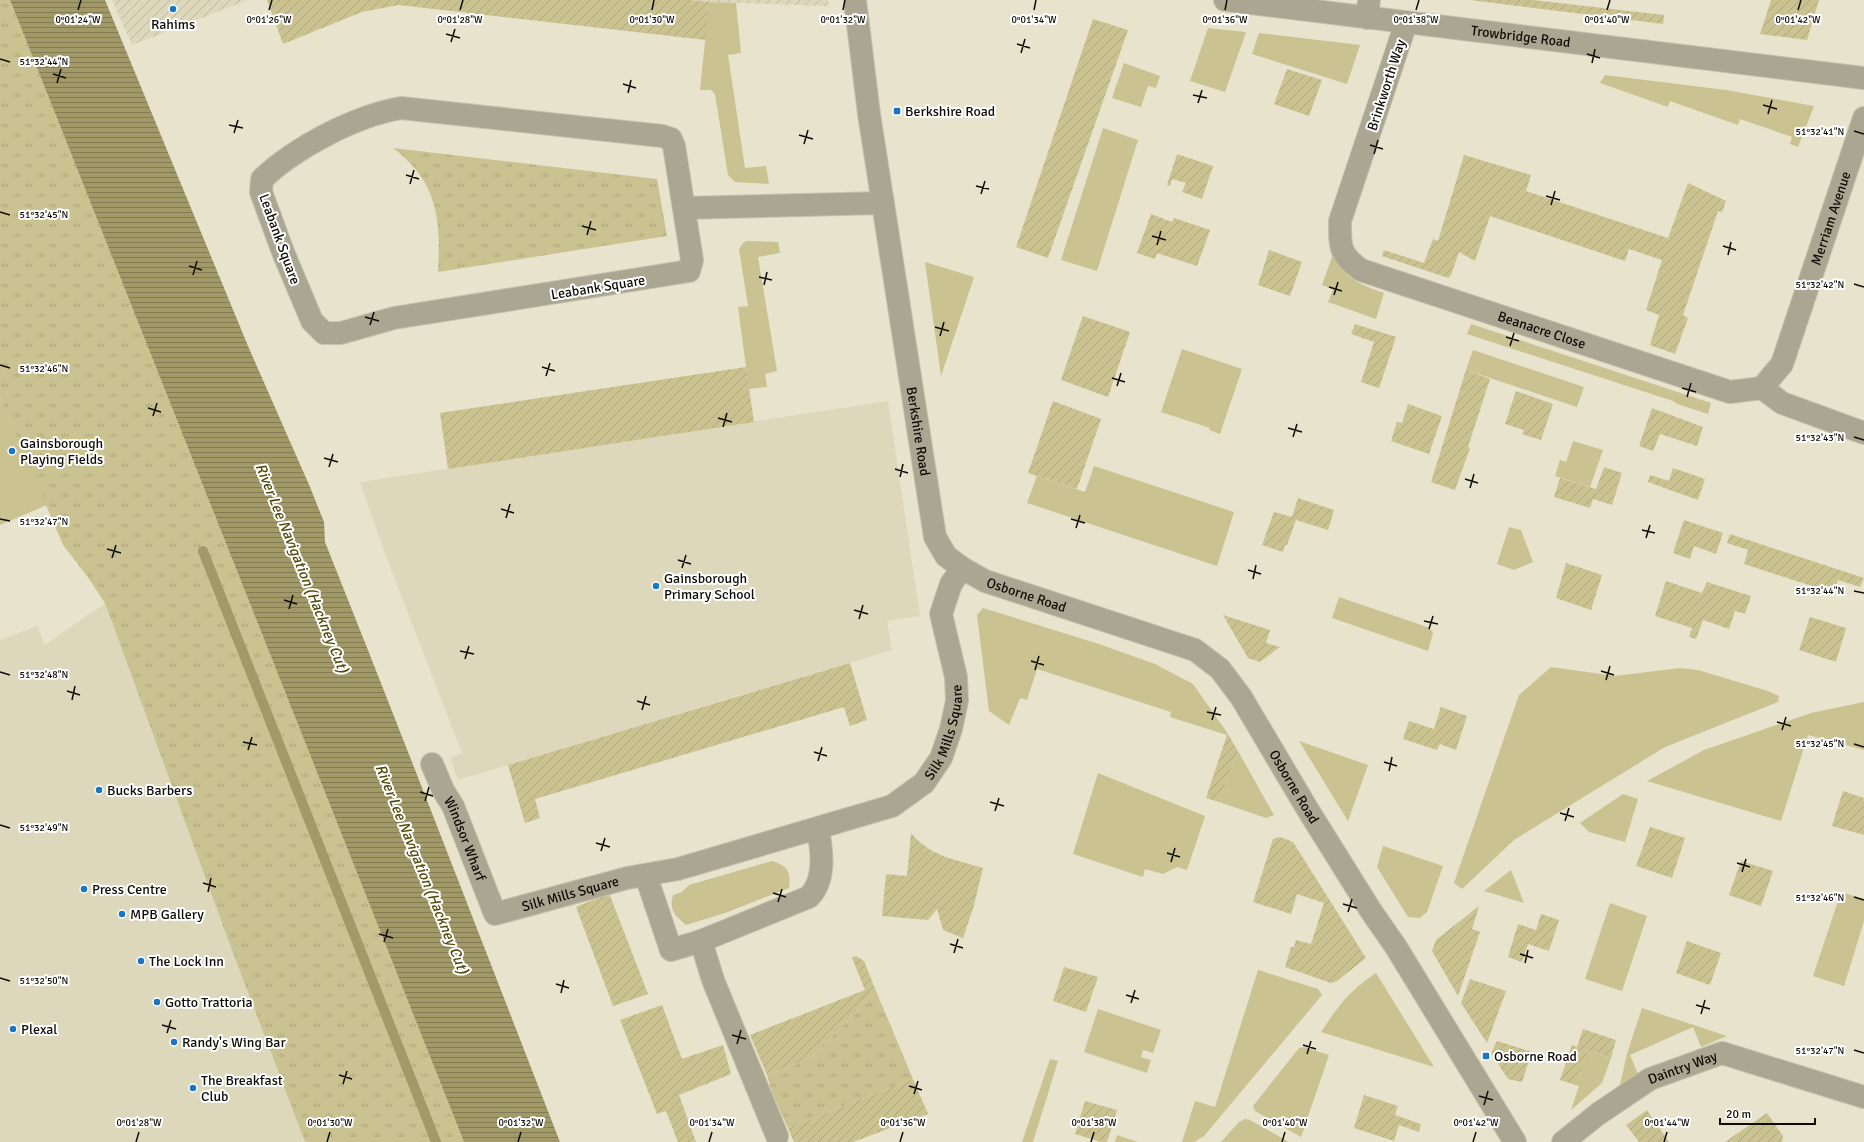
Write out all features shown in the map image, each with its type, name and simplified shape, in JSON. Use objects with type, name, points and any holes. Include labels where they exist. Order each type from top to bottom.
[{"type":"street","name":"Berkshire Road","points":[[855,0],[869,114],[935,537],[946,556],[962,568]]},
{"type":"street","name":"Trowbridge Road","points":[[1225,0],[1368,9],[1406,23],[1864,78]]},
{"type":"street","name":"Brinkworth Way","points":[[1339,239],[1340,221],[1406,23]]},
{"type":"street","name":"Leabank Square","points":[[397,108],[410,108],[671,138],[674,146],[684,208],[692,260],[689,271],[394,318],[341,333],[324,333],[312,321],[261,192],[262,179],[272,169],[320,138],[368,116],[397,108]]},
{"type":"street","name":"Merriam Avenue","points":[[1762,388],[1782,364],[1864,118]]},
{"type":"street","points":[[684,208],[883,203]]},
{"type":"street","name":"Beanacre Close","points":[[1339,239],[1347,259],[1361,270],[1730,392],[1762,388]]},
{"type":"street","points":[[1762,388],[1782,403],[1864,433]]},
{"type":"street","name":"Silk Mills Square","points":[[495,914],[627,878],[646,876],[678,869],[818,829],[892,806],[924,783],[941,758],[952,729],[957,702],[956,678],[941,614],[951,584],[962,568]]},
{"type":"street","name":"Osborne Road","points":[[962,568],[985,581],[1195,650],[1220,669],[1241,697],[1308,810],[1371,911],[1396,947],[1516,1142]]},
{"type":"street","name":"Windsor Wharf","points":[[432,764],[443,790],[452,806],[495,914]]},
{"type":"street","points":[[646,876],[672,950],[701,941],[809,897],[816,889],[821,868],[821,846],[818,829]]},
{"type":"street","points":[[701,941],[716,987],[777,1136]]},
{"type":"street","name":"Daintry Way","points":[[1563,1142],[1598,1114],[1650,1080],[1722,1053],[1864,1097]]},
{"type":"shaded area","points":[[112,0],[248,0],[132,45]]},
{"type":"shaded area","points":[[689,0],[828,0],[829,6],[709,2]]},
{"type":"shaded area","name":"Gainsborough Primary School","points":[[888,401],[920,616],[887,621],[892,650],[458,780],[450,758],[462,753],[384,551],[360,482]]},
{"type":"shaded area","name":"Press Centre","points":[[105,603],[233,953],[305,1142],[0,1142],[0,640],[37,626],[45,645]]},
{"type":"green space","points":[[0,0],[10,0],[464,1142],[305,1142],[233,953],[105,603],[87,576],[63,545],[0,397]]},
{"type":"green space","points":[[267,0],[689,0],[709,2],[706,40],[399,5],[362,12],[283,44]]},
{"type":"green space","points":[[1470,0],[1533,0],[1664,15],[1663,24]]},
{"type":"green space","points":[[1771,0],[1819,0],[1807,40],[1760,34]]},
{"type":"green space","points":[[709,2],[736,3],[741,53],[728,55],[745,168],[766,166],[769,184],[735,182],[728,175],[715,94],[711,90],[700,90]]},
{"type":"green space","points":[[1093,19],[1128,30],[1048,258],[1016,247]]},
{"type":"green space","points":[[1208,28],[1246,32],[1225,92],[1190,81]]},
{"type":"green space","points":[[1259,33],[1360,45],[1347,84],[1252,54]]},
{"type":"green space","points":[[1124,63],[1160,76],[1156,88],[1148,86],[1141,107],[1112,98]]},
{"type":"green space","points":[[1287,69],[1322,80],[1309,116],[1274,104]]},
{"type":"green space","points":[[1605,75],[1726,90],[1814,106],[1798,147],[1790,144],[1792,137],[1740,119],[1738,125],[1670,101],[1668,107],[1600,83]]},
{"type":"green space","points":[[1103,128],[1138,140],[1097,271],[1061,260]]},
{"type":"green space","points":[[393,148],[657,179],[667,236],[438,272],[439,235],[434,203],[428,188],[419,174],[408,161]]},
{"type":"green space","points":[[1177,154],[1213,166],[1202,199],[1182,192],[1186,183],[1172,179],[1170,186],[1167,185]]},
{"type":"green space","points":[[1464,155],[1531,175],[1526,191],[1668,238],[1688,183],[1726,201],[1722,212],[1718,211],[1683,315],[1688,318],[1675,354],[1650,345],[1659,315],[1646,310],[1662,260],[1629,249],[1625,261],[1490,216],[1475,261],[1459,252],[1451,275],[1448,278],[1382,256],[1384,250],[1424,263],[1433,239],[1438,241]]},
{"type":"green space","points":[[1151,214],[1172,222],[1174,218],[1210,230],[1197,266],[1157,253],[1155,259],[1137,253]]},
{"type":"green space","points":[[747,241],[778,242],[780,253],[758,257],[777,371],[765,374],[767,387],[749,389],[738,307],[748,306],[739,249],[743,243]]},
{"type":"green space","points":[[1269,250],[1302,262],[1290,296],[1258,285]]},
{"type":"green space","points":[[1333,254],[1343,270],[1354,280],[1384,293],[1376,319],[1328,302],[1333,289],[1322,285]]},
{"type":"green space","points":[[925,262],[974,277],[941,376]]},
{"type":"green space","points":[[1083,316],[1130,332],[1108,397],[1061,380]]},
{"type":"green space","points":[[1355,324],[1396,337],[1379,388],[1361,382],[1374,342],[1351,334]]},
{"type":"green space","points":[[1471,324],[1711,403],[1708,414],[1677,404],[1673,401],[1467,334]]},
{"type":"green space","points":[[1182,349],[1242,369],[1220,434],[1209,430],[1210,428],[1161,412]]},
{"type":"green space","points":[[1473,350],[1584,387],[1577,407],[1466,370]]},
{"type":"green space","points":[[746,367],[754,422],[448,469],[440,413]]},
{"type":"green space","points":[[1466,370],[1490,379],[1468,447],[1470,448],[1455,490],[1431,482]]},
{"type":"green space","points":[[1516,391],[1553,404],[1541,440],[1522,434],[1524,430],[1505,424]]},
{"type":"green space","name":"Gainsborough Playing Fields","points":[[0,397],[47,505],[0,525]]},
{"type":"green space","points":[[1053,401],[1101,419],[1077,489],[1028,473]]},
{"type":"green space","points":[[1408,404],[1442,416],[1429,454],[1391,441],[1397,422],[1402,423]]},
{"type":"green space","points":[[1652,408],[1703,427],[1697,446],[1660,434],[1653,451],[1639,446]]},
{"type":"green space","points":[[1573,441],[1603,450],[1590,487],[1555,476],[1560,460],[1566,462]]},
{"type":"green space","points":[[1094,466],[1234,512],[1217,566],[1027,503],[1037,476],[1085,492]]},
{"type":"green space","points":[[1604,467],[1622,473],[1612,505],[1593,499],[1590,508],[1554,497],[1560,478],[1596,489]]},
{"type":"green space","points":[[1673,468],[1705,479],[1698,500],[1648,482],[1650,475],[1669,481]]},
{"type":"green space","points":[[1298,498],[1334,510],[1328,530],[1296,520],[1283,552],[1262,545],[1274,512],[1292,517]]},
{"type":"green space","points":[[1684,520],[1723,533],[1716,554],[1694,546],[1690,559],[1673,553]]},
{"type":"green space","points":[[1509,527],[1521,530],[1533,562],[1514,570],[1497,564]]},
{"type":"green space","points":[[1730,534],[1864,578],[1860,587],[1838,580],[1833,593],[1744,564],[1748,550],[1727,543]]},
{"type":"green space","points":[[1566,563],[1602,575],[1591,610],[1556,598]]},
{"type":"green space","points":[[1666,581],[1702,593],[1707,582],[1751,596],[1745,614],[1735,611],[1729,629],[1703,620],[1696,639],[1689,637],[1692,628],[1655,616]]},
{"type":"green space","points":[[1339,597],[1430,628],[1433,633],[1428,651],[1332,618]]},
{"type":"green space","points":[[983,608],[1099,644],[1155,664],[1193,684],[1226,731],[1227,735],[1170,717],[1171,712],[1037,669],[1027,700],[1020,698],[1009,725],[989,711],[977,615]]},
{"type":"green space","points":[[1223,615],[1270,630],[1266,643],[1280,647],[1260,662],[1248,658]]},
{"type":"green space","points":[[1810,617],[1846,628],[1836,662],[1799,650]]},
{"type":"green space","points":[[850,663],[867,720],[850,726],[844,707],[535,799],[540,818],[525,823],[508,765]]},
{"type":"green space","points":[[1551,667],[1615,676],[1680,668],[1698,670],[1768,691],[1779,696],[1778,702],[1665,747],[1514,840],[1462,889],[1454,883],[1519,695]]},
{"type":"green space","points":[[1864,702],[1864,750],[1808,735],[1781,821],[1647,781],[1704,750],[1811,713]]},
{"type":"green space","points":[[1441,707],[1467,716],[1456,750],[1440,744],[1437,750],[1403,739],[1409,721],[1434,729]]},
{"type":"green space","points":[[1226,731],[1238,751],[1219,802],[1206,798],[1227,735]]},
{"type":"green space","points":[[1299,741],[1368,765],[1348,821]]},
{"type":"green space","points":[[1238,751],[1274,815],[1266,818],[1219,802]]},
{"type":"green space","points":[[1098,773],[1205,816],[1187,870],[1177,867],[1163,874],[1145,869],[1143,877],[1073,854]]},
{"type":"green space","points":[[1843,791],[1864,798],[1864,835],[1832,826]]},
{"type":"green space","points":[[1623,794],[1638,799],[1625,842],[1589,832],[1580,823]]},
{"type":"green space","points":[[1650,827],[1685,838],[1672,878],[1636,866]]},
{"type":"green space","points":[[911,833],[919,841],[935,852],[983,868],[974,905],[963,938],[943,930],[937,909],[928,920],[882,916],[886,874],[907,876]]},
{"type":"green space","points":[[1280,837],[1293,842],[1366,958],[1337,981],[1331,983],[1285,967],[1291,947],[1294,947],[1296,940],[1311,944],[1324,903],[1297,894],[1291,914],[1253,902],[1273,839]]},
{"type":"green space","points":[[1383,846],[1443,866],[1427,912],[1420,918],[1408,917],[1377,867]]},
{"type":"green space","points":[[772,861],[785,867],[789,873],[789,888],[725,913],[686,925],[674,913],[672,909],[673,895],[682,892],[689,885]]},
{"type":"green space","points":[[1741,861],[1773,871],[1761,906],[1729,895]]},
{"type":"green space","points":[[1511,870],[1524,903],[1484,891]]},
{"type":"green space","points":[[1841,892],[1864,899],[1864,921],[1844,986],[1813,976]]},
{"type":"green space","points":[[609,893],[648,994],[613,1006],[576,907]]},
{"type":"green space","points":[[1610,903],[1647,916],[1622,991],[1585,979]]},
{"type":"green space","points":[[1479,906],[1472,929],[1480,932],[1458,996],[1432,951],[1436,940]]},
{"type":"green space","points":[[1541,914],[1559,920],[1549,951],[1528,944],[1522,962],[1508,957],[1518,924],[1536,930]]},
{"type":"green space","points":[[1687,941],[1721,953],[1710,985],[1676,973]]},
{"type":"green space","points":[[856,956],[864,961],[876,991],[811,1058],[767,1075],[750,1035],[865,990],[852,958]]},
{"type":"green space","points":[[1064,967],[1098,977],[1086,1012],[1053,1001]]},
{"type":"green space","points":[[1258,970],[1318,989],[1322,995],[1204,1136],[1194,1142],[1182,1142],[1195,1101],[1215,1107]]},
{"type":"green space","points":[[1376,973],[1434,1067],[1321,1032],[1345,999],[1358,986]]},
{"type":"green space","points":[[1470,979],[1506,991],[1487,1043],[1461,1003]]},
{"type":"green space","points":[[876,991],[913,1079],[788,1128],[772,1093],[767,1075],[811,1058]]},
{"type":"green space","points":[[662,1005],[682,1059],[723,1045],[731,1074],[679,1095],[696,1142],[678,1142],[666,1111],[657,1114],[620,1020]]},
{"type":"green space","points":[[1642,1008],[1727,1036],[1701,1047],[1693,1027],[1630,1055],[1638,1074],[1620,1085],[1627,1054]]},
{"type":"green space","points":[[1098,1009],[1161,1030],[1153,1053],[1143,1050],[1141,1057],[1151,1060],[1147,1073],[1084,1052]]},
{"type":"green space","points":[[1583,1029],[1616,1040],[1611,1058],[1588,1050],[1576,1085],[1560,1080],[1572,1045],[1577,1047]]},
{"type":"green space","points":[[1497,1041],[1532,1052],[1522,1082],[1508,1079],[1491,1053]]},
{"type":"green space","points":[[1304,1047],[1329,1055],[1301,1137],[1255,1111],[1253,1106],[1299,1048]]},
{"type":"green space","points":[[1588,1050],[1611,1058],[1602,1083],[1571,1110],[1579,1086],[1576,1085]]},
{"type":"green space","points":[[1050,1059],[1058,1061],[1033,1142],[1022,1142]]},
{"type":"green space","points":[[913,1079],[928,1114],[853,1142],[794,1142],[788,1128]]},
{"type":"green space","points":[[1364,1095],[1398,1106],[1395,1115],[1421,1124],[1419,1132],[1399,1125],[1394,1141],[1354,1128]]},
{"type":"green space","points":[[1085,1101],[1117,1110],[1107,1142],[1101,1142],[1075,1134]]},
{"type":"green space","points":[[1647,1110],[1669,1142],[1639,1142],[1626,1125]]},
{"type":"green space","points":[[1767,1113],[1783,1136],[1782,1142],[1725,1142]]},
{"type":"green space","points":[[1245,1119],[1250,1120],[1289,1142],[1221,1142],[1239,1122]]},
{"type":"green space","points":[[1117,1135],[1138,1142],[1115,1142]]},
{"type":"water","name":"River Lee Navigation (Hackney Cut)","points":[[10,0],[105,0],[248,346],[324,522],[325,542],[560,1142],[464,1142]]},
{"type":"waterway","points":[[203,551],[436,1142]]},
{"type":"place","name":"Rahims","points":[[173,9]]},
{"type":"place","name":"Berkshire Road","points":[[897,111]]},
{"type":"place","name":"Gainsborough Playing Fields","points":[[12,451]]},
{"type":"place","name":"Gainsborough Primary School","points":[[656,586]]},
{"type":"place","name":"Bucks Barbers","points":[[99,790]]},
{"type":"place","name":"Press Centre","points":[[84,889]]},
{"type":"place","name":"MPB Gallery","points":[[122,914]]},
{"type":"place","name":"The Lock Inn","points":[[141,961]]},
{"type":"place","name":"Gotto Trattoria","points":[[157,1002]]},
{"type":"place","name":"Plexal","points":[[13,1029]]},
{"type":"place","name":"Randy's Wing Bar","points":[[174,1042]]},
{"type":"place","name":"Osborne Road","points":[[1486,1056]]},
{"type":"place","name":"The Breakfast Club","points":[[193,1088]]}]
